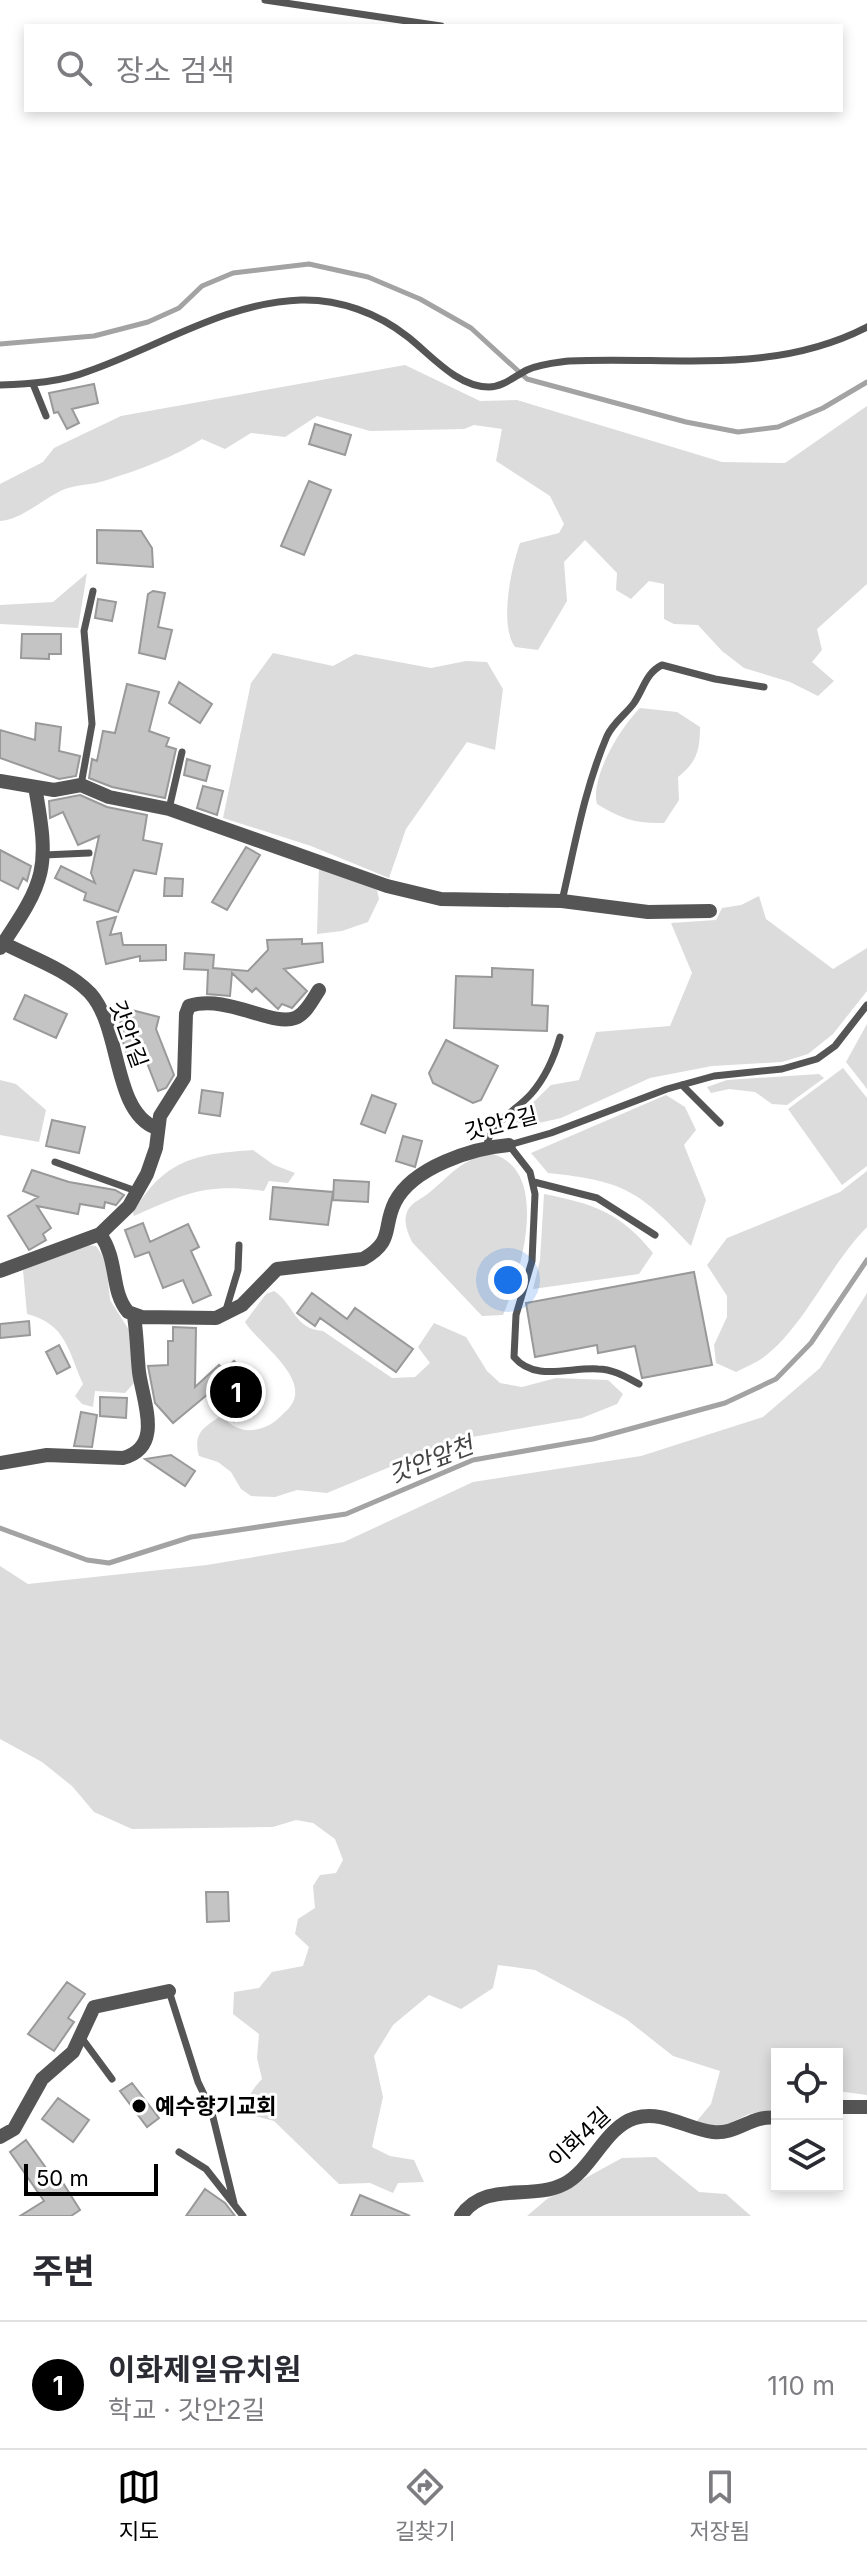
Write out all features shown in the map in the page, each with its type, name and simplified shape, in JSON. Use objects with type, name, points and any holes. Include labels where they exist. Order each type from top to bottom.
[{"type":"street","points":[[0,781],[54,790],[81,785],[109,797],[169,809],[400,889],[441,899],[562,901],[648,912],[710,911]]},
{"type":"street","points":[[2,945],[35,898],[44,855],[35,787]]},
{"type":"street","name":"갓안1길","points":[[2,945],[91,994],[118,1057],[133,1109],[138,1119],[156,1128]]},
{"type":"street","points":[[0,1271],[100,1234],[118,1219],[137,1191],[156,1148],[156,1128],[160,1116],[184,1078],[186,1014],[189,1006],[233,1004],[267,1017],[290,1020],[298,1017],[319,990]]},
{"type":"street","name":"갓안2길","points":[[224,1315],[242,1305],[277,1269],[363,1259],[375,1252],[389,1231],[393,1206],[407,1187],[449,1160],[487,1147],[509,1145]]},
{"type":"street","points":[[100,1234],[115,1263],[122,1305],[134,1316],[203,1321],[224,1315]]},
{"type":"street","points":[[0,1463],[47,1455],[123,1458],[134,1455],[142,1448],[149,1420],[140,1376],[134,1316]]},
{"type":"street","points":[[0,2137],[14,2129],[42,2079],[73,2052],[87,2016],[94,2007],[169,1991]]},
{"type":"street","points":[[843,2107],[867,2107]]},
{"type":"street","name":"이화4길","points":[[461,2216],[470,2205],[494,2194],[564,2185],[632,2119],[659,2116],[723,2132],[752,2118],[771,2118]]},
{"type":"lane","points":[[265,0],[427,24]]},
{"type":"lane","points":[[0,385],[33,384],[87,372],[236,314],[277,303],[320,300],[342,304],[387,323],[453,374],[473,384],[501,385],[528,370],[556,363],[608,359],[721,363],[761,360],[820,348],[867,327]]},
{"type":"lane","points":[[33,384],[46,416]]},
{"type":"lane","points":[[81,785],[92,724],[84,631],[93,591]]},
{"type":"lane","points":[[562,901],[584,796],[597,770],[607,736],[633,704],[651,670],[662,665],[764,687]]},
{"type":"lane","points":[[169,809],[182,752]]},
{"type":"lane","points":[[44,855],[89,853]]},
{"type":"lane","name":"갓안2길","points":[[509,1145],[714,1076],[782,1069],[817,1059],[835,1046],[867,1005]]},
{"type":"lane","points":[[487,1147],[492,1130],[531,1094],[546,1074],[560,1037]]},
{"type":"lane","points":[[682,1085],[720,1123]]},
{"type":"lane","points":[[509,1145],[523,1160],[534,1182],[532,1261],[516,1315],[514,1357],[521,1365],[535,1371],[599,1369],[622,1374],[639,1384]]},
{"type":"lane","points":[[55,1162],[137,1191]]},
{"type":"lane","points":[[534,1182],[597,1198],[655,1235]]},
{"type":"lane","points":[[224,1315],[232,1294],[239,1245]]},
{"type":"lane","points":[[169,1991],[198,2082],[211,2109],[234,2203]]},
{"type":"lane","points":[[81,2037],[112,2079]]},
{"type":"lane","points":[[179,2152],[206,2169],[243,2216]]},
{"type":"shaded area","points":[[405,365],[480,401],[517,400],[722,462],[785,463],[867,406],[867,584],[817,629],[822,650],[812,662],[834,681],[818,696],[790,682],[744,668],[722,651],[698,625],[674,624],[664,619],[664,584],[649,581],[631,599],[616,590],[617,573],[585,540],[564,562],[567,601],[538,650],[515,647],[510,637],[507,611],[510,581],[520,543],[559,533],[564,524],[550,496],[496,461],[502,429],[474,425],[464,429],[370,431],[317,416],[285,437],[251,433],[225,449],[202,439],[144,467],[102,482],[65,489],[17,516],[0,521],[0,484],[43,462],[54,448],[121,416]]},
{"type":"shaded area","points":[[87,573],[78,628],[0,624],[0,605],[53,602]]},
{"type":"shaded area","points":[[273,653],[333,666],[355,654],[431,668],[466,661],[487,662],[503,689],[495,750],[467,742],[406,829],[389,878],[311,846],[223,818],[251,683]]},
{"type":"shaded area","points":[[640,708],[677,712],[700,727],[696,755],[678,777],[679,800],[664,823],[629,820],[597,804],[596,793],[602,767],[624,728]]},
{"type":"shaded area","points":[[319,867],[377,890],[379,899],[368,922],[342,931],[317,934]]},
{"type":"shaded area","points":[[759,896],[766,919],[833,969],[867,948],[867,991],[833,1034],[808,1054],[782,1062],[712,1066],[650,1078],[561,1118],[517,1128],[515,1120],[551,1085],[579,1080],[596,1032],[670,1026],[692,973],[671,923],[716,920],[722,908],[741,905]]},
{"type":"shaded area","points":[[867,1024],[867,1089],[846,1062]]},
{"type":"shaded area","points":[[843,1068],[867,1098],[867,1166],[842,1185],[788,1109]]},
{"type":"shaded area","points":[[819,1074],[824,1078],[787,1105],[772,1104],[755,1092],[729,1089],[711,1093],[707,1087],[727,1080]]},
{"type":"shaded area","points":[[0,1080],[16,1084],[46,1110],[39,1142],[0,1135]]},
{"type":"shaded area","points":[[666,1095],[685,1107],[696,1130],[684,1145],[706,1200],[691,1246],[658,1213],[629,1192],[596,1180],[548,1173],[531,1153]]},
{"type":"shaded area","points":[[253,1150],[274,1165],[295,1173],[288,1183],[269,1181],[264,1191],[227,1188],[197,1192],[134,1216],[133,1213],[157,1181],[182,1163],[214,1154]]},
{"type":"shaded area","points":[[493,1154],[511,1164],[522,1181],[527,1202],[526,1226],[517,1276],[503,1315],[482,1316],[412,1242],[406,1220],[411,1206],[458,1168],[473,1159]]},
{"type":"shaded area","points":[[867,1171],[867,1227],[792,1329],[764,1357],[736,1372],[716,1363],[714,1345],[727,1317],[727,1296],[707,1265],[727,1238],[840,1192]]},
{"type":"shaded area","points":[[544,1194],[592,1206],[629,1228],[653,1253],[639,1274],[533,1289],[540,1260]]},
{"type":"shaded area","points":[[86,1245],[96,1246],[106,1261],[110,1300],[129,1330],[135,1382],[125,1393],[95,1391],[93,1407],[82,1404],[75,1396],[83,1384],[64,1340],[50,1324],[27,1314],[23,1270]]},
{"type":"shaded area","points":[[274,1291],[306,1326],[323,1331],[392,1378],[415,1377],[430,1363],[418,1347],[434,1323],[466,1337],[487,1371],[500,1383],[522,1387],[556,1378],[608,1380],[623,1394],[617,1404],[582,1418],[455,1440],[327,1493],[297,1490],[275,1497],[251,1496],[218,1462],[199,1456],[197,1442],[204,1428],[221,1416],[241,1429],[258,1429],[276,1421],[294,1401],[295,1389],[291,1377],[245,1322],[266,1294]]},
{"type":"shaded area","points":[[867,1293],[867,2095],[843,2092],[843,2048],[771,2048],[771,2110],[749,2114],[722,2127],[696,2122],[711,2104],[720,2071],[673,2056],[626,2019],[535,1970],[498,1965],[493,1988],[461,2009],[429,1995],[393,2025],[374,2056],[383,2097],[372,2147],[390,2156],[414,2160],[424,2182],[398,2183],[393,2193],[370,2183],[339,2184],[274,2121],[251,2115],[250,2096],[262,2079],[257,2058],[259,2034],[233,2014],[234,1992],[259,1988],[272,1972],[303,1966],[309,1947],[295,1934],[298,1919],[315,1908],[313,1886],[320,1875],[336,1873],[343,1860],[335,1839],[313,1823],[296,1820],[273,1827],[132,1829],[94,1812],[72,1786],[42,1762],[0,1739],[0,1566],[28,1584],[207,1565],[344,1542],[473,1482],[641,1456],[763,1417],[820,1368]]},
{"type":"shaded area","points":[[656,2157],[699,2192],[726,2194],[751,2216],[527,2216],[547,2199],[622,2158]]},
{"type":"building","points":[[94,384],[98,403],[72,409],[79,423],[67,429],[58,412],[54,413],[49,393]]},
{"type":"building","points":[[315,424],[351,435],[345,455],[309,444]]},
{"type":"building","points":[[309,481],[331,490],[304,555],[281,546]]},
{"type":"building","points":[[97,530],[141,531],[152,548],[153,567],[97,563]]},
{"type":"building","points":[[153,591],[165,593],[158,627],[172,630],[165,659],[139,653],[148,594]]},
{"type":"building","points":[[98,599],[116,602],[112,621],[95,618]]},
{"type":"building","points":[[22,634],[61,634],[61,654],[49,654],[49,659],[21,658]]},
{"type":"building","points":[[179,682],[212,704],[200,723],[169,703]]},
{"type":"building","points":[[127,684],[159,692],[149,731],[169,738],[166,746],[176,749],[165,798],[112,787],[89,778],[92,759],[97,761],[103,731],[115,733]]},
{"type":"building","points":[[36,723],[61,727],[59,751],[80,756],[76,776],[59,779],[0,758],[0,730],[35,740]]},
{"type":"building","points":[[187,759],[210,766],[206,781],[184,775]]},
{"type":"building","points":[[203,786],[223,791],[217,815],[197,808]]},
{"type":"building","points":[[80,795],[107,807],[147,815],[143,840],[162,844],[156,874],[134,870],[118,912],[84,900],[86,893],[55,878],[61,866],[95,883],[91,873],[99,836],[78,845],[63,812],[50,818],[49,801]]},
{"type":"building","points":[[246,847],[260,855],[227,910],[212,902]]},
{"type":"building","points":[[0,850],[31,866],[27,881],[23,878],[18,889],[0,880]]},
{"type":"building","points":[[165,878],[183,879],[182,896],[164,896]]},
{"type":"building","points":[[116,917],[110,935],[121,933],[123,945],[166,945],[166,960],[140,961],[140,956],[106,964],[97,922]]},
{"type":"building","points":[[302,939],[302,944],[322,943],[323,962],[284,969],[307,991],[292,1008],[282,1004],[278,1009],[256,988],[252,992],[232,973],[230,996],[207,994],[208,970],[184,969],[185,953],[214,955],[213,968],[248,971],[268,950],[267,940]]},
{"type":"building","points":[[492,968],[533,970],[532,1005],[548,1006],[547,1031],[454,1028],[456,976],[492,977]]},
{"type":"building","points":[[25,995],[67,1014],[56,1038],[14,1019]]},
{"type":"building","points":[[124,1008],[159,1017],[156,1029],[174,1075],[166,1088],[158,1091],[147,1063],[131,1069],[119,1028]]},
{"type":"building","points":[[446,1040],[498,1066],[481,1100],[473,1103],[433,1083],[429,1073]]},
{"type":"building","points":[[202,1090],[223,1093],[220,1116],[199,1113]]},
{"type":"building","points":[[372,1095],[396,1104],[385,1133],[361,1124]]},
{"type":"building","points":[[52,1120],[85,1127],[79,1153],[46,1146]]},
{"type":"building","points":[[403,1136],[422,1141],[415,1167],[396,1161]]},
{"type":"building","points":[[32,1170],[69,1182],[115,1190],[124,1195],[116,1205],[105,1202],[104,1208],[80,1204],[78,1214],[37,1206],[51,1228],[43,1234],[46,1240],[29,1250],[8,1216],[38,1197],[23,1191]]},
{"type":"building","points":[[334,1180],[369,1182],[368,1202],[333,1200]]},
{"type":"building","points":[[273,1187],[333,1192],[328,1225],[270,1219]]},
{"type":"building","points":[[143,1223],[150,1242],[188,1224],[199,1247],[191,1251],[211,1295],[193,1303],[183,1280],[163,1288],[149,1252],[135,1257],[125,1230]]},
{"type":"building","points":[[694,1272],[712,1365],[642,1378],[635,1346],[598,1353],[597,1345],[535,1357],[526,1303]]},
{"type":"building","points":[[312,1293],[347,1319],[355,1308],[413,1349],[396,1372],[320,1318],[315,1326],[297,1313]]},
{"type":"building","points":[[29,1321],[30,1335],[0,1338],[0,1324]]},
{"type":"building","points":[[173,1327],[196,1328],[195,1387],[219,1365],[224,1370],[234,1361],[265,1392],[234,1421],[208,1394],[173,1423],[155,1403],[148,1366],[168,1365],[168,1341],[173,1341]]},
{"type":"building","points":[[59,1345],[70,1367],[57,1374],[46,1352]]},
{"type":"building","points":[[100,1397],[127,1398],[126,1418],[100,1416]]},
{"type":"building","points":[[81,1412],[97,1415],[92,1447],[74,1446]]},
{"type":"building","points":[[171,1455],[195,1471],[185,1486],[145,1459]]},
{"type":"building","points":[[206,1892],[228,1892],[229,1921],[207,1922]]},
{"type":"building","points":[[67,1982],[85,1994],[68,2018],[74,2022],[54,2051],[28,2034]]},
{"type":"building","points":[[132,2083],[159,2118],[147,2127],[120,2091]]},
{"type":"building","points":[[58,2098],[89,2120],[73,2142],[42,2119]]},
{"type":"building","points":[[26,2140],[59,2186],[63,2183],[80,2210],[71,2216],[20,2216],[44,2201],[10,2152]]},
{"type":"building","points":[[205,2189],[225,2203],[235,2216],[186,2216]]},
{"type":"building","points":[[360,2195],[410,2216],[351,2216]]},
{"type":"waterway","points":[[0,344],[94,336],[148,322],[179,308],[202,286],[233,273],[309,264],[368,277],[420,299],[471,328],[527,379],[686,422],[738,432],[778,427],[823,408],[867,382]]},
{"type":"waterway","name":"갓안앞천","points":[[0,1528],[87,1560],[109,1563],[191,1537],[346,1514],[473,1460],[593,1439],[725,1403],[776,1379],[811,1343],[867,1260]]},
{"type":"place","name":"이화제일유치원","points":[[236,1392]]},
{"type":"place","name":"예수향기교회","points":[[139,2106]]}]
